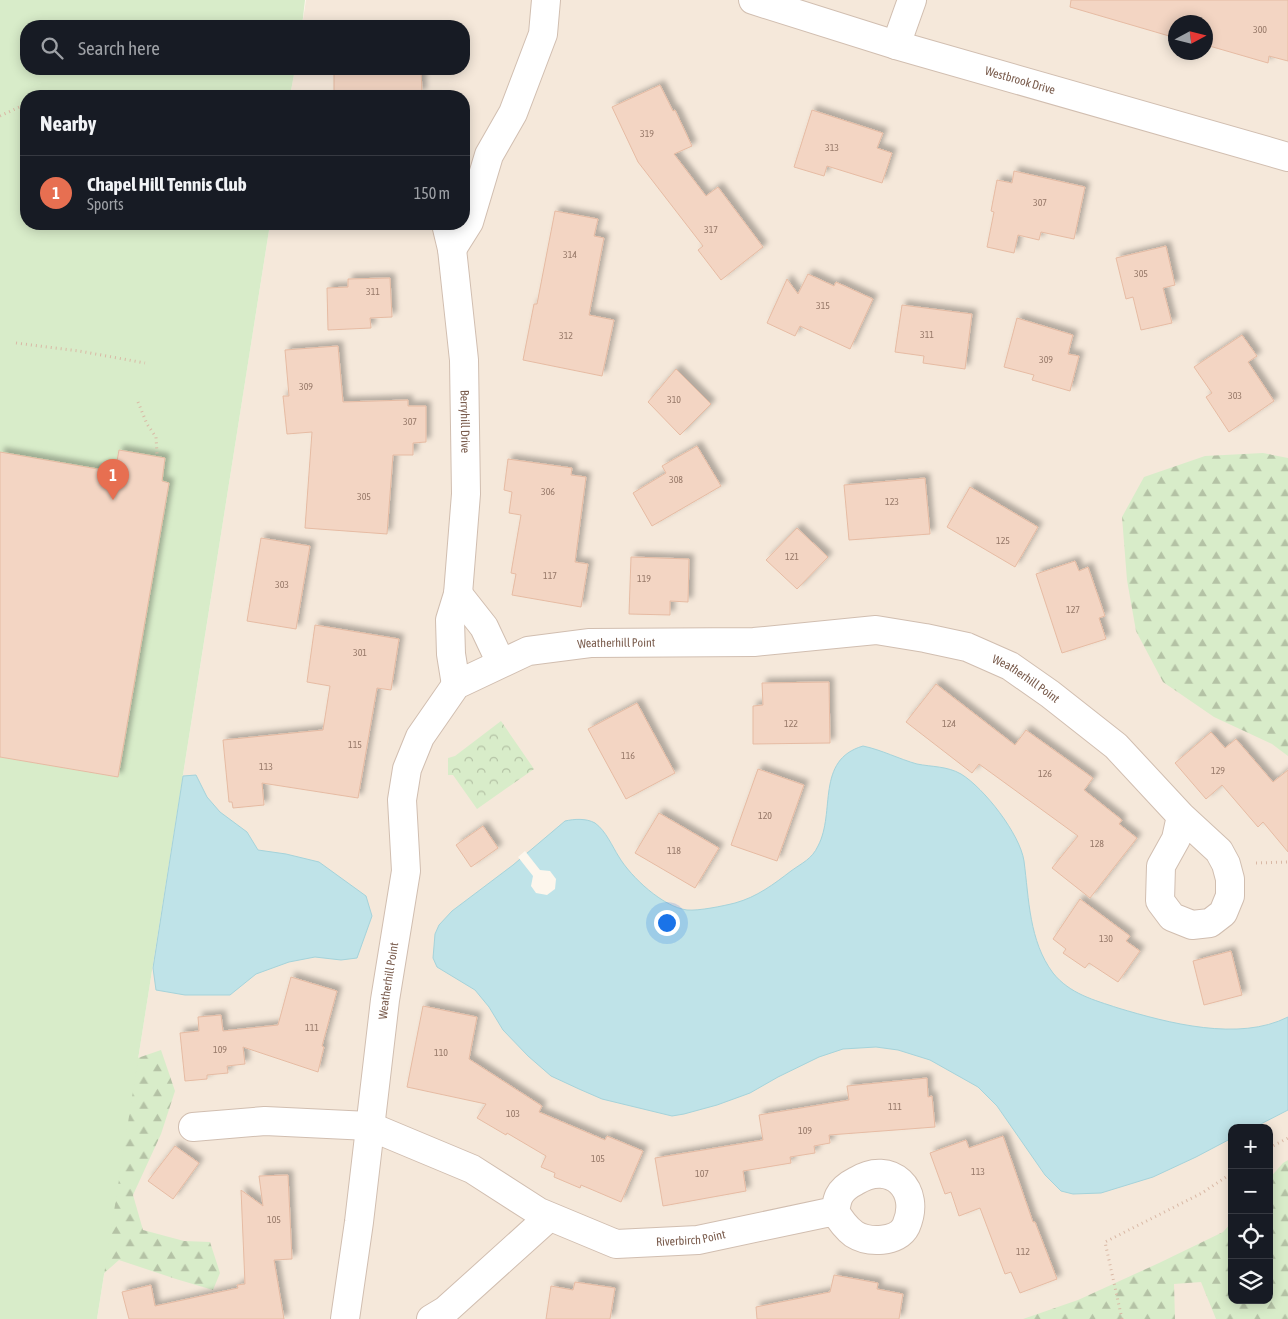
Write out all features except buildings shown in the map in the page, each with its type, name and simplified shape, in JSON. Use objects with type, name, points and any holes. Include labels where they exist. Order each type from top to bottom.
[{"type":"street","name":"Berryhill Drive","points":[[470,218],[488,155],[513,113],[543,34],[546,0]]},
{"type":"street","name":"Westbrook Drive","points":[[753,0],[896,45],[1288,157]]},
{"type":"street","points":[[896,45],[912,0]]},
{"type":"street","name":"Berryhill Drive","points":[[470,159],[513,113]]},
{"type":"street","name":"Berryhill Drive","points":[[449,236],[464,360],[466,494],[458,594],[450,620],[451,654],[456,685]]},
{"type":"street","points":[[458,594],[484,627],[501,663]]},
{"type":"street","name":"Weatherhill Point","points":[[345,1319],[359,1222],[385,1000],[406,870],[402,800],[406,769],[420,737],[456,685],[528,651],[590,643],[754,642],[876,630],[925,638],[967,647],[1010,666],[1050,694],[1116,746],[1181,816]]},
{"type":"street","points":[[194,1127],[265,1121],[370,1126]]},
{"type":"street","name":"Riverbirch Point","points":[[370,1126],[472,1169],[549,1217],[616,1244],[698,1240],[835,1211]]},
{"type":"street","points":[[431,1319],[446,1310],[549,1217]]},
{"type":"path","points":[[0,116],[20,107]]},
{"type":"path","points":[[16,343],[146,362]]},
{"type":"path","points":[[138,402],[147,424],[156,437],[157,454]]},
{"type":"path","points":[[1273,1146],[1288,1138]]},
{"type":"path","points":[[1122,1319],[1105,1242],[1202,1193],[1228,1176]]},
{"type":"shaded area","points":[[306,0],[1288,0],[1288,1319],[97,1319],[269,230],[470,230],[470,90],[291,90],[294,75],[470,75],[470,20],[303,20]]},
{"type":"green space","points":[[0,0],[305,0],[303,20],[20,20],[20,75],[294,75],[291,90],[20,90],[20,230],[269,230],[97,1319],[0,1319]]},
{"type":"green space","points":[[1263,453],[1288,458],[1288,756],[1272,744],[1214,717],[1163,682],[1136,631],[1127,580],[1122,517],[1144,477],[1205,456]]},
{"type":"green space","points":[[501,721],[534,769],[477,809],[453,775],[448,775],[448,758],[455,756]]},
{"type":"green space","points":[[161,1050],[175,1091],[161,1134],[133,1195],[143,1230],[184,1241],[210,1242],[220,1273],[213,1290],[119,1260],[84,1291],[1,1319],[100,1071]]},
{"type":"green space","points":[[1288,1160],[1288,1319],[1216,1319],[1201,1282],[1174,1284],[1175,1319],[1023,1319],[1078,1300],[1223,1232],[1228,1226],[1228,1304],[1273,1304],[1273,1174]]},
{"type":"water","points":[[863,746],[917,764],[956,771],[980,790],[1000,813],[1016,838],[1021,850],[1031,919],[1045,961],[1060,980],[1075,991],[1100,1002],[1138,1014],[1203,1028],[1248,1028],[1269,1024],[1288,1017],[1288,1110],[1261,1124],[1228,1124],[1228,1140],[1153,1177],[1101,1193],[1073,1194],[1061,1191],[1045,1175],[997,1106],[978,1087],[930,1060],[898,1050],[876,1047],[843,1049],[819,1057],[750,1093],[717,1105],[672,1116],[602,1099],[551,1076],[503,1030],[489,1007],[475,990],[437,967],[433,958],[435,934],[439,925],[452,911],[513,865],[565,821],[588,820],[599,826],[606,834],[624,865],[639,882],[658,897],[678,908],[692,910],[711,908],[735,903],[758,894],[806,860],[816,850],[823,833],[832,775],[838,763],[848,753]]},
{"type":"water","points":[[196,775],[207,797],[220,812],[247,832],[258,850],[319,862],[366,896],[372,916],[357,958],[341,960],[315,957],[289,962],[256,974],[230,995],[185,995],[156,990],[153,968],[183,776]]},
{"type":"pier","points":[[525,851],[540,870],[550,871],[556,879],[555,889],[547,895],[536,893],[531,886],[533,876],[518,857]]},
{"type":"place","name":"Chapel Hill Tennis Club","points":[[113,500]]}]
